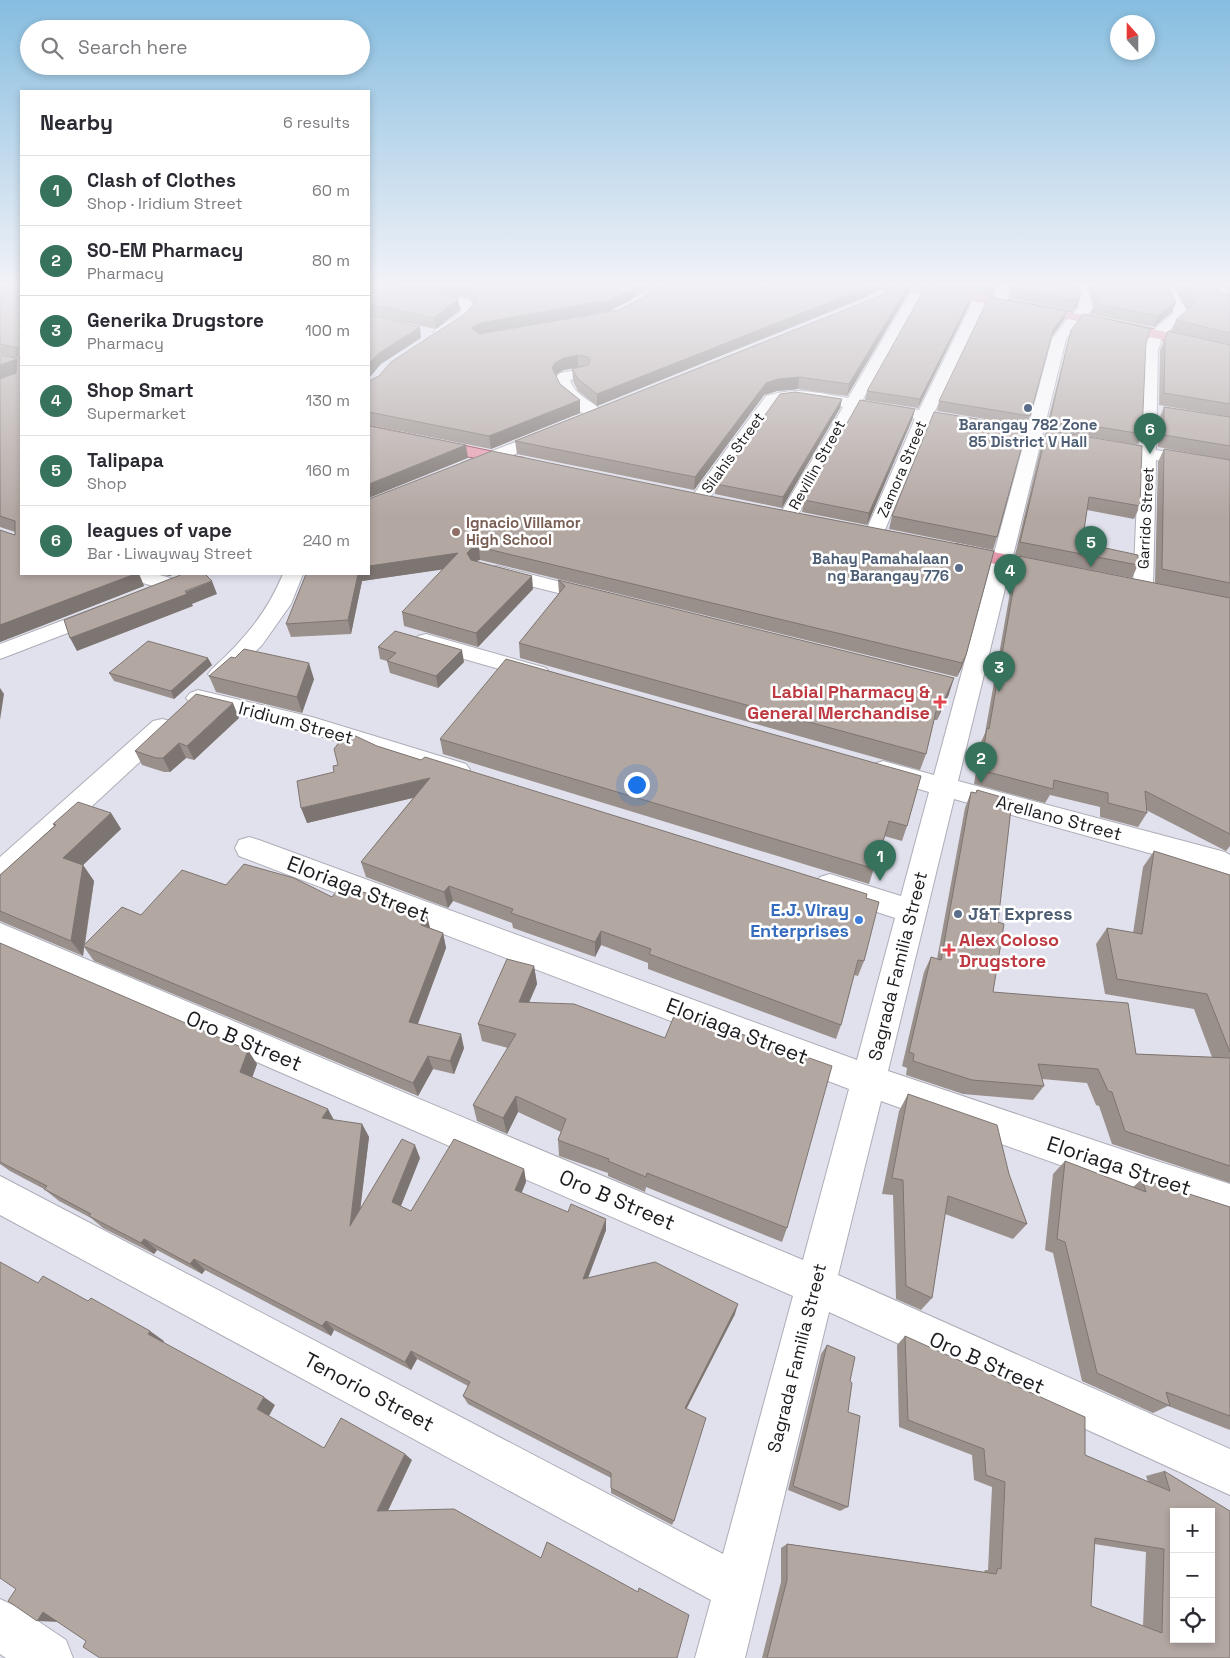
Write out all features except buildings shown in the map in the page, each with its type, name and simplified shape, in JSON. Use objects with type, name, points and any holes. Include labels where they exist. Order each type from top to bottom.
[{"type":"main road","points":[[370,431],[534,465]]},
{"type":"main road","points":[[679,495],[708,501]]},
{"type":"main road","points":[[779,515],[808,520]]},
{"type":"main road","points":[[856,529],[884,535]]},
{"type":"main road","points":[[939,547],[1068,573]]},
{"type":"main road","points":[[1124,584],[1162,592]]},
{"type":"street","name":"Revillin Street","points":[[779,515],[851,404],[875,361]]},
{"type":"street","name":"Zamora Street","points":[[884,535],[924,417],[951,361]]},
{"type":"street","name":"Sagrada Familia Street","points":[[720,1658],[944,788],[959,688],[1002,560],[1053,361]]},
{"type":"street","name":"Garrido Street","points":[[1143,588],[1151,361]]},
{"type":"street","points":[[580,421],[601,412],[570,396],[564,387],[562,379],[564,376],[582,373]]},
{"type":"street","name":"Silahis Street","points":[[708,501],[772,399],[785,395],[801,395],[989,428]]},
{"type":"street","points":[[1149,411],[1167,414]]},
{"type":"street","points":[[448,474],[563,428]]},
{"type":"street","points":[[1017,432],[1054,438]]},
{"type":"street","points":[[1092,445],[1230,467]]},
{"type":"street","points":[[480,568],[614,601]]},
{"type":"street","points":[[140,575],[180,581],[143,595]]},
{"type":"street","points":[[0,874],[251,645],[285,597],[293,575]]},
{"type":"street","points":[[0,652],[116,606]]},
{"type":"street","points":[[405,635],[559,679]]},
{"type":"street","name":"Iridium Street","points":[[195,697],[312,725],[484,778]]},
{"type":"street","name":"Arellano Street","points":[[857,763],[1215,860],[1230,867]]},
{"type":"street","name":"Eloriaga Street","points":[[249,848],[869,1081],[1144,1176],[1230,1202]]},
{"type":"street","points":[[808,878],[912,911]]},
{"type":"street","name":"Oro B Street","points":[[0,936],[816,1286],[1230,1472]]},
{"type":"street","name":"Tenorio Street","points":[[0,1195],[738,1588]]},
{"type":"street","points":[[0,1624],[48,1658]]},
{"type":"place","name":"Barangay 782 Zone 85 District V Hall","points":[[1028,408]]},
{"type":"place","name":"leagues of vape","points":[[1150,454]]},
{"type":"place","name":"Ignacio Villamor High School","points":[[456,532]]},
{"type":"place","name":"Talipapa","points":[[1091,567]]},
{"type":"place","name":"Bahay Pamahalaan ng Barangay 776","points":[[959,568]]},
{"type":"place","name":"Shop Smart","points":[[1010,595]]},
{"type":"place","name":"Generika Drugstore","points":[[999,692]]},
{"type":"place","name":"Labial Pharmacy & General Merchandise","points":[[940,702]]},
{"type":"place","name":"SO-EM Pharmacy","points":[[981,783]]},
{"type":"place","name":"Clash of Clothes","points":[[880,881]]},
{"type":"place","name":"J&T Express","points":[[958,914]]},
{"type":"place","name":"E.J. Viray Enterprises","points":[[859,920]]},
{"type":"place","name":"Alex Coloso Drugstore","points":[[949,950]]}]
